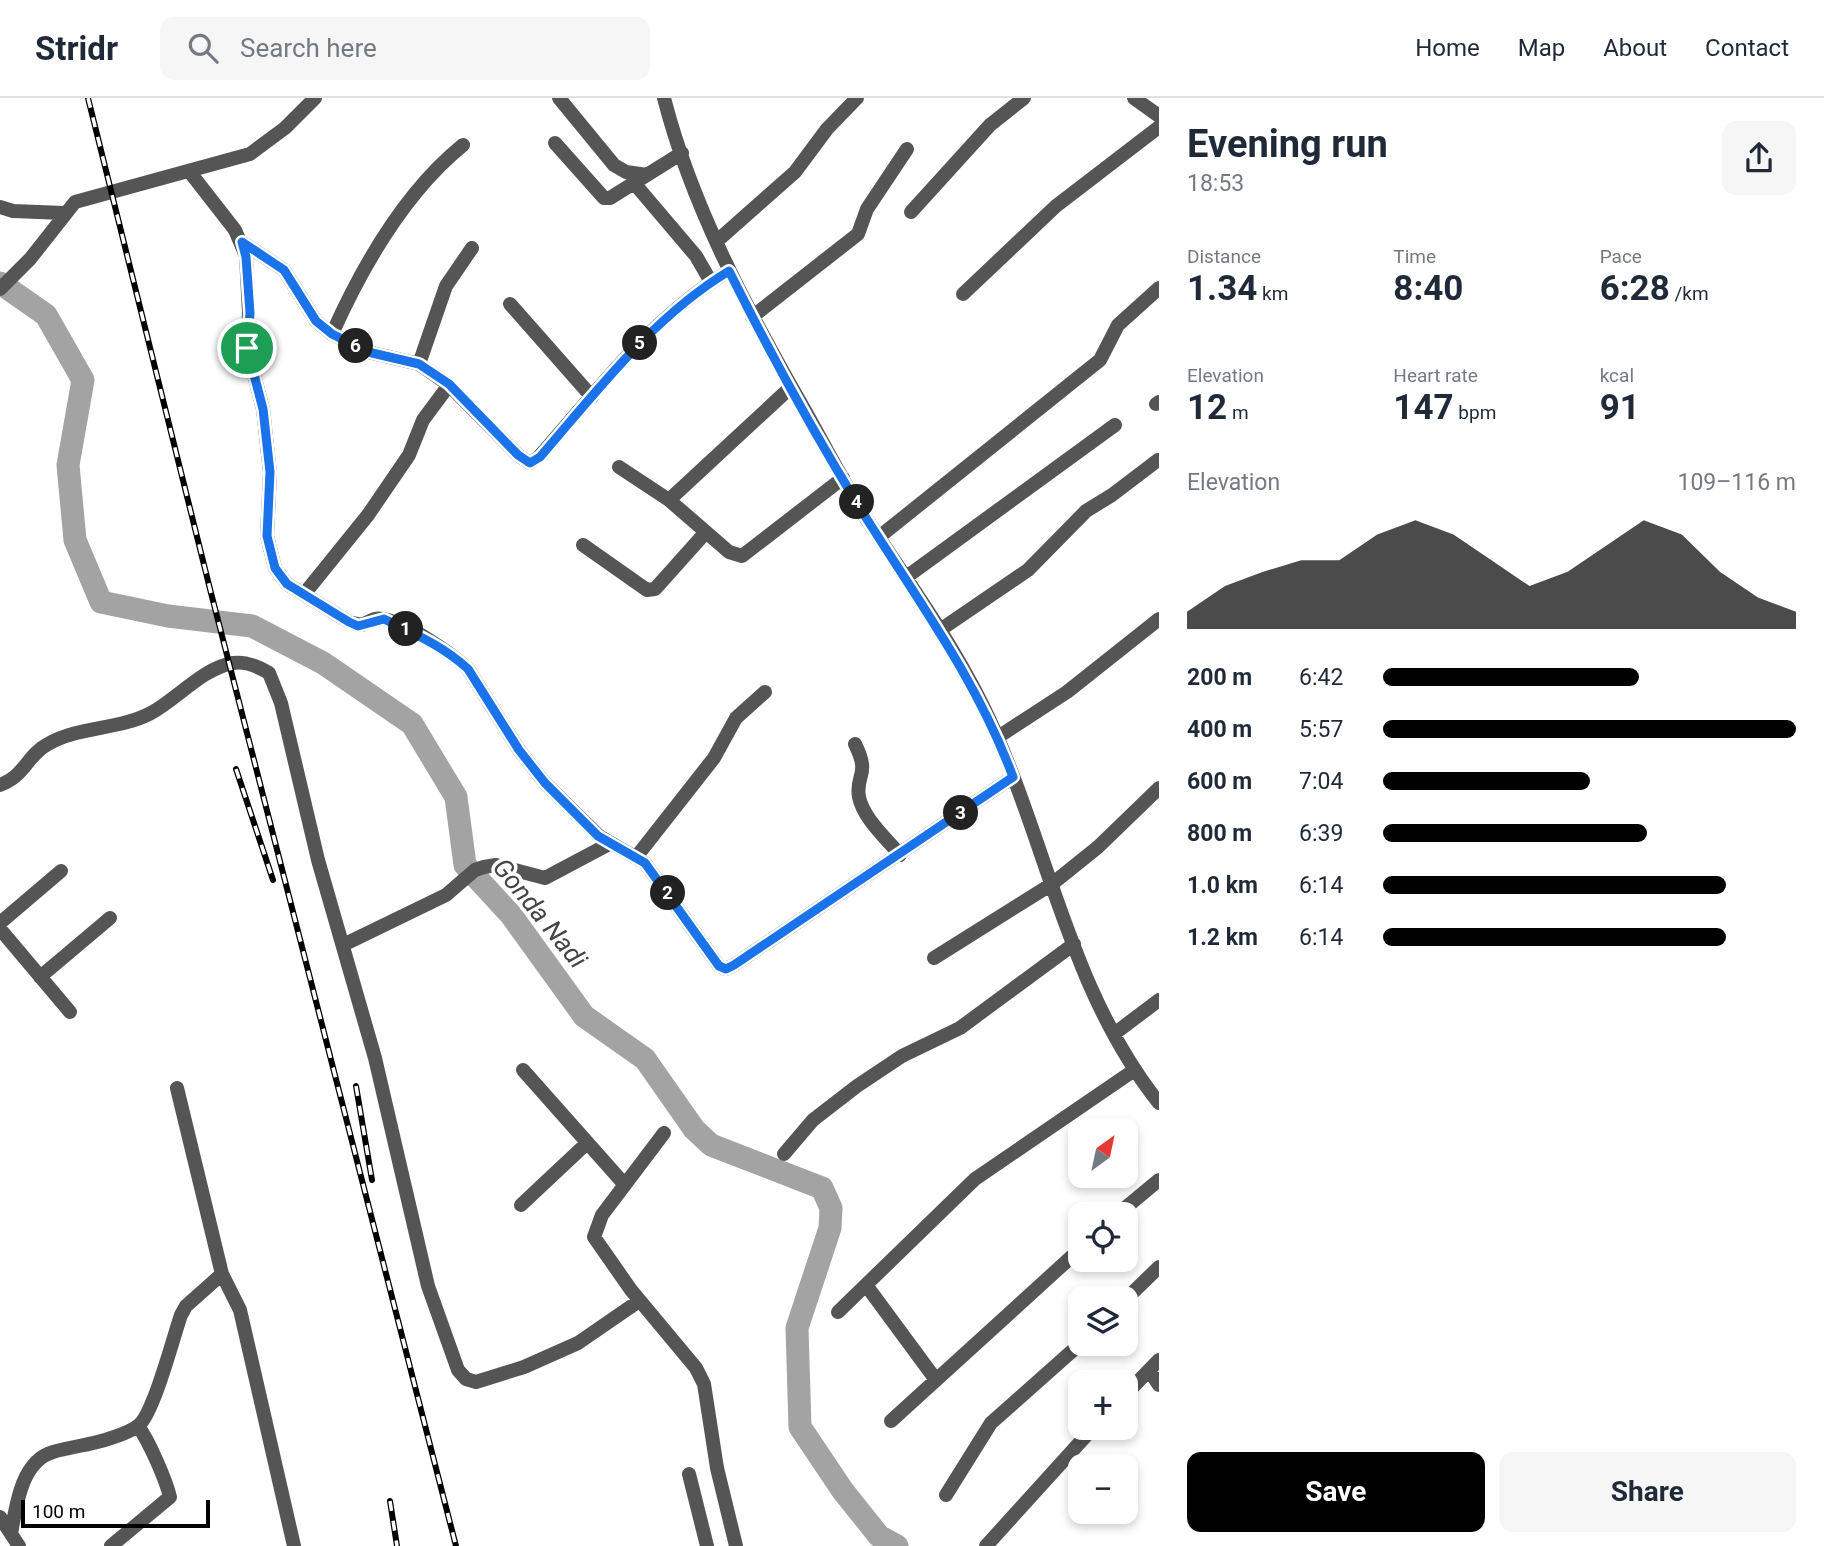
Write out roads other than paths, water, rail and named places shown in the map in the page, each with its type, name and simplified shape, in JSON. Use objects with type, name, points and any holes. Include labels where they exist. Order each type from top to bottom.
[{"type":"street","points":[[0,289],[30,259],[75,202],[250,154],[285,128],[315,98]]},
{"type":"street","points":[[559,98],[614,165],[641,179],[696,256],[711,282]]},
{"type":"street","points":[[664,98],[682,153],[729,271],[843,478],[940,629],[998,737],[1074,944],[1133,1071],[1159,1103]]},
{"type":"street","points":[[717,241],[795,172],[827,128],[857,98]]},
{"type":"street","points":[[911,212],[990,125],[1024,98]]},
{"type":"street","points":[[1134,98],[1159,116]]},
{"type":"street","points":[[964,294],[1056,206],[1159,127]]},
{"type":"street","points":[[555,143],[604,198],[682,153]]},
{"type":"street","points":[[332,334],[354,288],[416,190],[438,165],[463,145]]},
{"type":"street","points":[[752,317],[858,234],[867,209],[907,149]]},
{"type":"street","points":[[189,171],[242,242],[284,270],[316,321],[332,334],[368,352],[419,364],[449,384],[518,455],[530,463],[535,461],[665,316],[729,271]]},
{"type":"street","points":[[0,207],[64,213]]},
{"type":"street","points":[[242,242],[246,257],[250,313],[247,348],[263,409],[270,472],[267,536],[280,577],[358,626],[384,619],[440,645],[458,659],[468,669],[519,750],[545,783],[609,844],[637,856],[655,874],[713,961],[726,969],[1013,777]]},
{"type":"street","points":[[419,364],[446,286],[472,248]]},
{"type":"street","points":[[879,537],[1100,360],[1118,325],[1159,288]]},
{"type":"street","points":[[510,304],[592,397]]},
{"type":"street","points":[[305,593],[368,516],[409,455],[423,421],[449,384]]},
{"type":"street","points":[[669,500],[791,387]]},
{"type":"street","points":[[905,578],[1115,425]]},
{"type":"street","points":[[940,629],[1028,570],[1086,511],[1158,460]]},
{"type":"street","points":[[619,467],[669,500],[729,552],[743,556],[843,478]]},
{"type":"street","points":[[583,545],[647,590],[655,589],[706,532]]},
{"type":"street","points":[[998,737],[1067,692],[1159,620]]},
{"type":"street","points":[[0,785],[18,776],[39,749],[64,736],[140,718],[216,669],[234,663],[258,667],[274,681],[281,704],[318,860],[375,1058],[428,1286],[462,1375],[476,1382],[524,1367],[579,1343],[639,1301]]},
{"type":"street","points":[[637,856],[714,758],[736,718],[765,692]]},
{"type":"street","points":[[855,744],[865,769],[859,799],[863,809],[900,855]]},
{"type":"street","points":[[933,958],[1052,884],[1124,824],[1159,788]]},
{"type":"street","points":[[343,945],[446,895],[470,874],[496,865],[545,878],[609,844]]},
{"type":"street","points":[[0,923],[61,871]]},
{"type":"street","points":[[40,977],[110,918]]},
{"type":"street","points":[[0,929],[70,1012]]},
{"type":"street","points":[[784,1154],[813,1120],[857,1086],[902,1056],[960,1028],[1074,944]]},
{"type":"street","points":[[1114,1034],[1159,1000]]},
{"type":"street","points":[[523,1070],[625,1185]]},
{"type":"street","points":[[838,1312],[975,1179],[1133,1071]]},
{"type":"street","points":[[177,1088],[222,1274],[240,1310],[294,1546]]},
{"type":"street","points":[[664,1133],[602,1215],[594,1237],[639,1301],[696,1368],[704,1384],[717,1468],[735,1546]]},
{"type":"street","points":[[522,1205],[586,1144]]},
{"type":"street","points":[[1132,1202],[1159,1180]]},
{"type":"street","points":[[891,1421],[1068,1260]]},
{"type":"street","points":[[1138,1287],[1159,1267]]},
{"type":"street","points":[[15,1540],[17,1497],[33,1467],[50,1452],[97,1442],[138,1426],[150,1409],[181,1315],[186,1306],[222,1274]]},
{"type":"street","points":[[866,1285],[936,1380]]},
{"type":"street","points":[[946,1495],[991,1423],[1068,1355]]},
{"type":"street","points":[[1154,1365],[1159,1385]]},
{"type":"street","points":[[1138,1382],[1154,1365]]},
{"type":"street","points":[[111,1546],[170,1497],[154,1460],[152,1447],[138,1426]]},
{"type":"street","points":[[986,1546],[1082,1440]]},
{"type":"street","points":[[688,1474],[707,1546]]},
{"type":"street","points":[[0,1517],[15,1540]]},
{"type":"waterway","name":"Gonda Nadi","points":[[0,283],[46,315],[83,380],[68,465],[75,540],[101,602],[168,616],[252,626],[323,663],[412,724],[456,797],[465,865],[511,915],[584,1016],[645,1059],[694,1129],[711,1145],[822,1188],[831,1208],[830,1228],[797,1328],[800,1427],[843,1491],[879,1536],[897,1546]]},
{"type":"railway","points":[[88,98],[210,589],[456,1546]]},
{"type":"railway","points":[[236,769],[273,880]]},
{"type":"railway","points":[[356,1086],[372,1180]]},
{"type":"railway","points":[[390,1501],[397,1546]]}]
